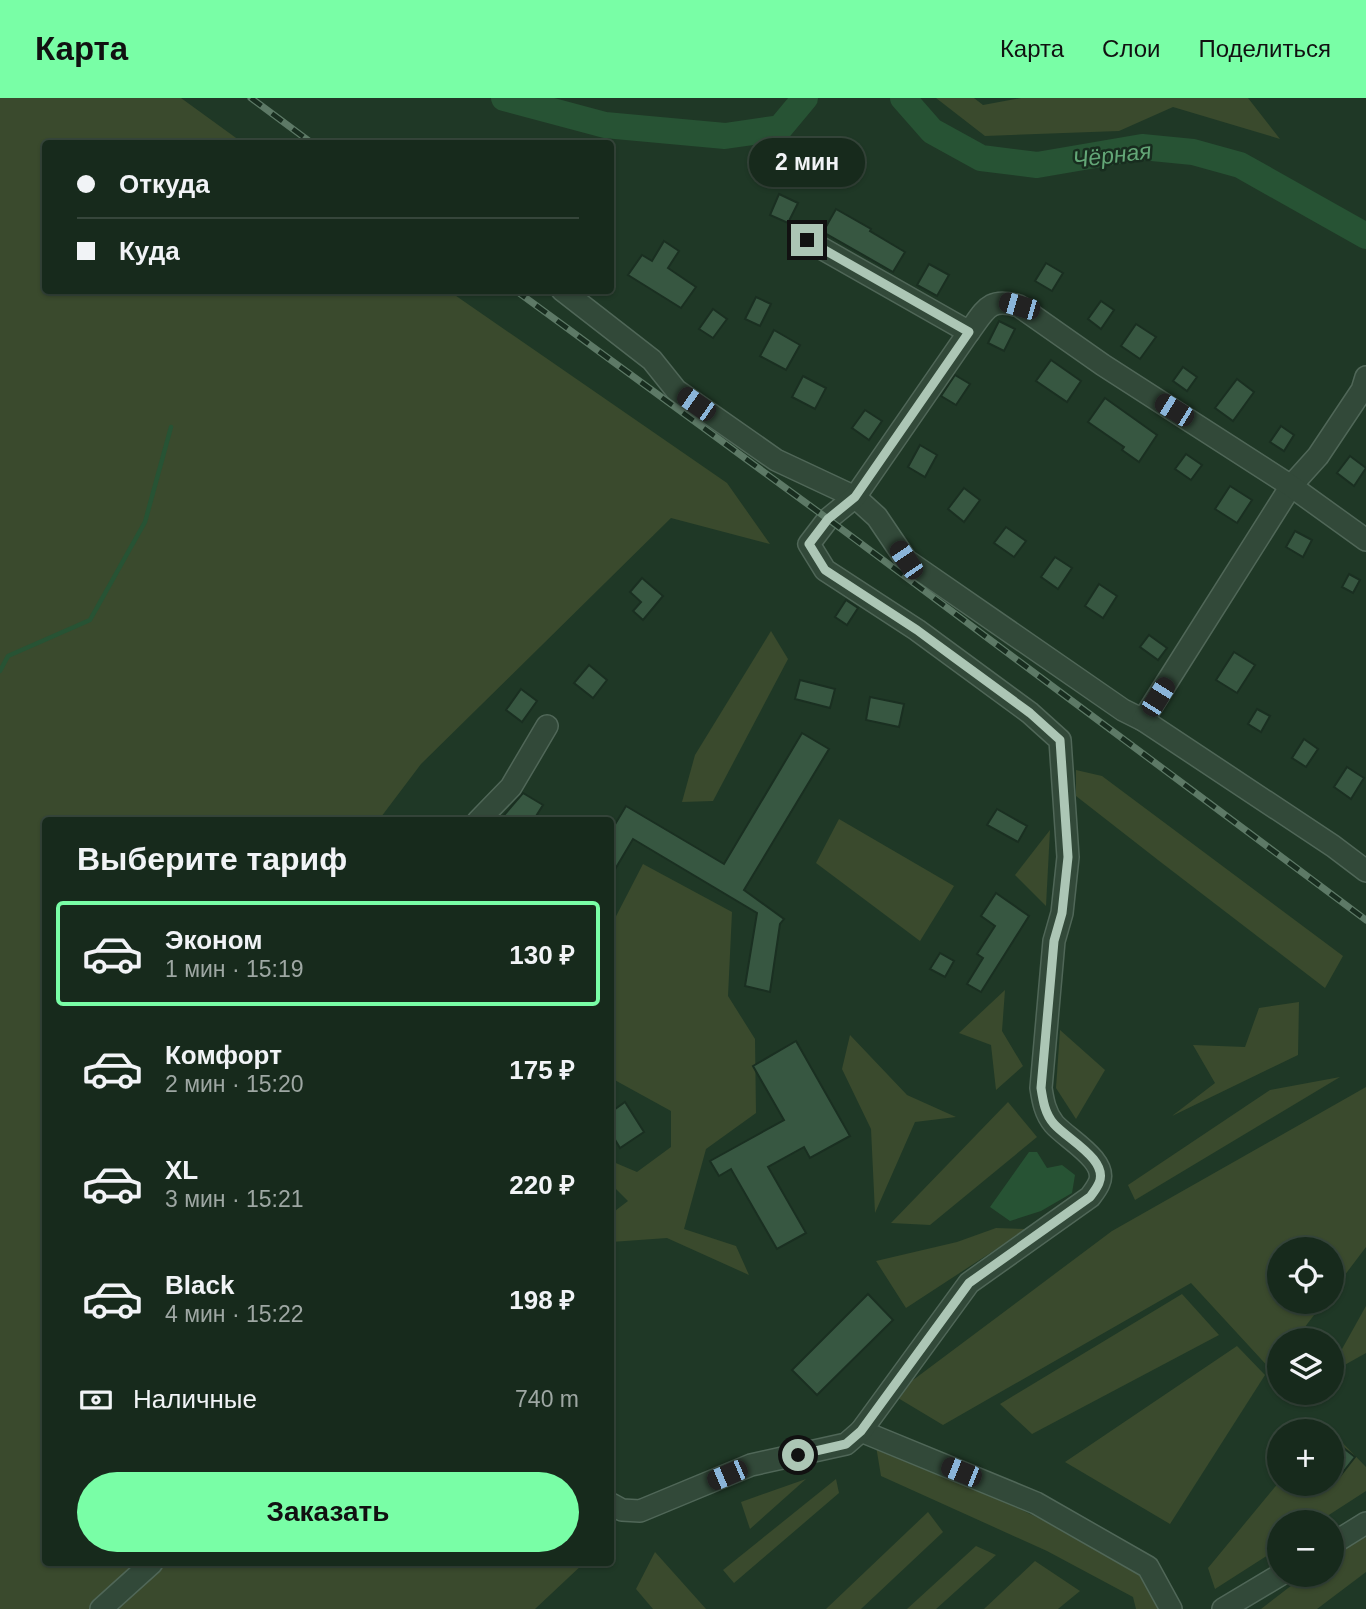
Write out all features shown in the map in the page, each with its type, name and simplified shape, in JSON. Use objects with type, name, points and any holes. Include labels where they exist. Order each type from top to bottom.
[{"type":"street","points":[[807,240],[969,332]]},
{"type":"street","points":[[567,294],[652,360],[676,390],[776,460],[855,497],[877,517],[906,560],[1123,710],[1143,720],[1333,846],[1366,871]]},
{"type":"street","points":[[614,1506],[622,1510],[640,1511],[751,1465],[846,1444],[861,1431],[969,1283],[1090,1197],[1101,1181],[1099,1167],[1088,1153],[1054,1124],[1045,1110],[1041,1088],[1054,941],[1062,913],[1068,857],[1060,740],[1030,713],[927,638],[825,570],[809,544],[828,519],[855,497],[988,307],[1004,302],[1019,306],[1103,365],[1291,486],[1366,540]]},
{"type":"street","points":[[1143,720],[1291,486],[1318,456],[1362,390],[1366,377]]},
{"type":"street","points":[[482,817],[511,788],[547,726]]},
{"type":"street","points":[[861,1431],[1036,1503],[1147,1567],[1171,1609]]},
{"type":"street","points":[[1344,1537],[1366,1523]]},
{"type":"street","points":[[101,1609],[149,1566]]},
{"type":"street","points":[[1223,1609],[1267,1583]]},
{"type":"shaded area","points":[[0,98],[181,98],[239,140],[42,140],[42,294],[453,294],[727,483],[770,544],[671,518],[421,764],[381,817],[42,817],[42,1566],[581,1566],[535,1609],[0,1609]]},
{"type":"shaded area","points":[[936,98],[974,98],[983,105],[1021,98],[1248,98],[1280,139],[1173,107],[1119,131],[985,136]]},
{"type":"shaded area","points":[[771,631],[788,659],[713,801],[682,802],[695,755]]},
{"type":"shaded area","points":[[1076,770],[1102,776],[1343,956],[1325,988],[1076,796]]},
{"type":"shaded area","points":[[839,819],[954,886],[920,941],[816,863]]},
{"type":"shaded area","points":[[1050,830],[1046,906],[1015,875]]},
{"type":"shaded area","points":[[643,864],[732,912],[728,996],[755,1039],[756,1113],[706,1149],[684,1229],[736,1246],[749,1275],[667,1238],[614,1242],[614,1212],[628,1201],[614,1187],[614,1162],[637,1172],[671,1147],[671,1111],[614,1080],[614,920]]},
{"type":"shaded area","points":[[1005,990],[1002,1031],[1023,1066],[996,1090],[991,1045],[959,1033]]},
{"type":"shaded area","points":[[1299,1002],[1298,1055],[1172,1116],[1215,1083],[1193,1045],[1245,1047],[1259,1008]]},
{"type":"shaded area","points":[[1060,1030],[1105,1070],[1076,1119],[1056,1088]]},
{"type":"shaded area","points":[[850,1035],[907,1095],[956,1117],[915,1122],[875,1213],[871,1129],[842,1069]]},
{"type":"shaded area","points":[[1340,1077],[1135,1200],[1128,1185],[1270,1090]]},
{"type":"shaded area","points":[[1366,1087],[1366,1247],[1344,1276],[1344,1237],[1267,1237],[1267,1314],[1315,1314],[1304,1328],[1267,1328],[1267,1366],[1191,1283],[943,1425],[893,1395],[1112,1231]]},
{"type":"shaded area","points":[[1008,1102],[1037,1137],[930,1225],[891,1223]]},
{"type":"shaded area","points":[[1029,1152],[1037,1152],[1047,1168],[1062,1165],[1075,1175],[1072,1193],[1041,1211],[1010,1221],[990,1207]]},
{"type":"shaded area","points":[[996,1228],[1027,1229],[906,1308],[876,1261],[957,1242]]},
{"type":"shaded area","points":[[1182,1294],[1219,1335],[1032,1434],[1000,1404]]},
{"type":"shaded area","points":[[1366,1306],[1366,1353],[1344,1365],[1344,1345]]},
{"type":"shaded area","points":[[1237,1346],[1265,1375],[1170,1524],[1065,1462]]},
{"type":"shaded area","points":[[875,1440],[1114,1554],[1167,1598],[1171,1609],[1136,1609],[1133,1597],[1047,1551],[881,1476]]},
{"type":"shaded area","points":[[1344,1444],[1366,1467],[1366,1491],[1337,1510],[1267,1510],[1267,1556],[1215,1589],[1208,1568],[1267,1496],[1344,1496]]},
{"type":"shaded area","points":[[806,1479],[750,1529],[741,1502]]},
{"type":"shaded area","points":[[836,1479],[839,1493],[734,1583],[723,1570]]},
{"type":"shaded area","points":[[928,1512],[943,1532],[861,1609],[826,1609]]},
{"type":"shaded area","points":[[1366,1529],[1366,1572],[1317,1609],[1261,1609],[1289,1587],[1344,1587],[1344,1546]]},
{"type":"shaded area","points":[[976,1546],[996,1555],[936,1609],[907,1609]]},
{"type":"shaded area","points":[[655,1552],[706,1609],[653,1609],[636,1589]]},
{"type":"shaded area","points":[[1035,1561],[1080,1591],[1058,1609],[984,1609]]},
{"type":"building","points":[[779,194],[798,203],[788,223],[770,215]]},
{"type":"building","points":[[836,209],[905,252],[893,272],[823,232]]},
{"type":"building","points":[[664,241],[679,251],[668,268],[696,287],[681,308],[628,275],[642,255],[652,261]]},
{"type":"building","points":[[1046,263],[1063,273],[1052,291],[1035,281]]},
{"type":"building","points":[[929,264],[949,275],[937,296],[917,285]]},
{"type":"building","points":[[756,297],[771,304],[760,326],[745,319]]},
{"type":"building","points":[[1101,301],[1114,310],[1101,329],[1088,319]]},
{"type":"building","points":[[713,309],[727,319],[713,338],[699,329]]},
{"type":"building","points":[[999,321],[1015,329],[1004,351],[988,343]]},
{"type":"building","points":[[1136,324],[1156,337],[1140,359],[1121,346]]},
{"type":"building","points":[[774,330],[800,345],[786,370],[760,356]]},
{"type":"building","points":[[1051,360],[1081,381],[1067,402],[1036,381]]},
{"type":"building","points":[[1183,367],[1197,377],[1187,391],[1173,381]]},
{"type":"building","points":[[955,375],[970,384],[956,405],[941,396]]},
{"type":"building","points":[[803,376],[826,388],[815,409],[792,397]]},
{"type":"building","points":[[1237,379],[1254,392],[1233,421],[1215,408]]},
{"type":"building","points":[[1105,398],[1157,435],[1139,462],[1122,450],[1124,447],[1088,422]]},
{"type":"building","points":[[865,410],[882,421],[869,440],[852,428]]},
{"type":"building","points":[[1281,426],[1294,435],[1284,451],[1270,442]]},
{"type":"building","points":[[920,445],[937,455],[925,477],[908,467]]},
{"type":"building","points":[[1186,454],[1202,465],[1191,480],[1175,469]]},
{"type":"building","points":[[1350,456],[1366,468],[1354,486],[1337,473]]},
{"type":"building","points":[[1230,486],[1252,500],[1237,523],[1215,509]]},
{"type":"building","points":[[964,488],[980,500],[964,522],[948,509]]},
{"type":"building","points":[[1006,527],[1026,541],[1014,557],[994,543]]},
{"type":"building","points":[[1295,531],[1312,540],[1303,557],[1286,547]]},
{"type":"building","points":[[1055,557],[1072,568],[1058,589],[1041,577]]},
{"type":"building","points":[[1349,574],[1360,580],[1353,593],[1342,587]]},
{"type":"building","points":[[642,578],[663,596],[643,620],[633,611],[641,602],[630,592]]},
{"type":"building","points":[[1099,584],[1117,596],[1103,618],[1085,606]]},
{"type":"building","points":[[846,600],[858,608],[847,625],[835,617]]},
{"type":"building","points":[[1149,635],[1167,648],[1158,660],[1140,647]]},
{"type":"building","points":[[1234,652],[1255,665],[1237,693],[1216,680]]},
{"type":"building","points":[[589,665],[607,680],[593,698],[574,683]]},
{"type":"building","points":[[800,680],[835,689],[830,708],[795,699]]},
{"type":"building","points":[[521,689],[537,701],[522,722],[506,710]]},
{"type":"building","points":[[870,697],[904,704],[899,727],[866,720]]},
{"type":"building","points":[[1257,709],[1270,716],[1261,732],[1248,724]]},
{"type":"building","points":[[802,733],[829,749],[744,890],[784,919],[780,924],[770,992],[745,986],[757,913],[633,839],[614,871],[614,826],[626,806],[724,864]]},
{"type":"building","points":[[1304,739],[1318,749],[1306,767],[1292,758]]},
{"type":"building","points":[[1347,767],[1364,778],[1351,799],[1334,787]]},
{"type":"building","points":[[523,793],[543,805],[536,817],[502,817]]},
{"type":"building","points":[[997,809],[1027,826],[1018,842],[987,825]]},
{"type":"building","points":[[996,893],[1029,916],[981,992],[967,984],[983,958],[977,954],[995,926],[981,916]]},
{"type":"building","points":[[940,953],[954,961],[945,977],[930,969]]},
{"type":"building","points":[[796,1041],[850,1136],[810,1158],[804,1147],[768,1167],[806,1233],[777,1249],[731,1169],[719,1176],[710,1161],[784,1120],[753,1066]]},
{"type":"building","points":[[625,1102],[644,1132],[620,1148],[614,1138],[614,1110]]},
{"type":"building","points":[[868,1294],[893,1320],[817,1395],[792,1370]]},
{"type":"building","points":[[1344,1448],[1355,1457],[1344,1471]]},
{"type":"waterway","name":"Чёрная","points":[[504,98],[605,125],[725,136],[780,128],[805,98]]},
{"type":"waterway","name":"Чёрная","points":[[903,98],[932,131],[981,158],[1037,165],[1142,147],[1193,152],[1240,165],[1366,236]]},
{"type":"waterway","points":[[0,671],[8,656],[90,620],[145,522],[171,427]]},
{"type":"railway","points":[[251,98],[308,140]]},
{"type":"railway","points":[[520,294],[828,519],[1366,920]]},
{"type":"route","points":[[798,1455],[846,1444],[861,1431],[969,1283],[1090,1197],[1101,1181],[1099,1167],[1088,1153],[1054,1124],[1045,1110],[1041,1088],[1054,941],[1062,913],[1068,857],[1060,740],[1030,713],[917,630],[825,570],[809,544],[828,519],[855,497],[969,332],[807,240]]}]
